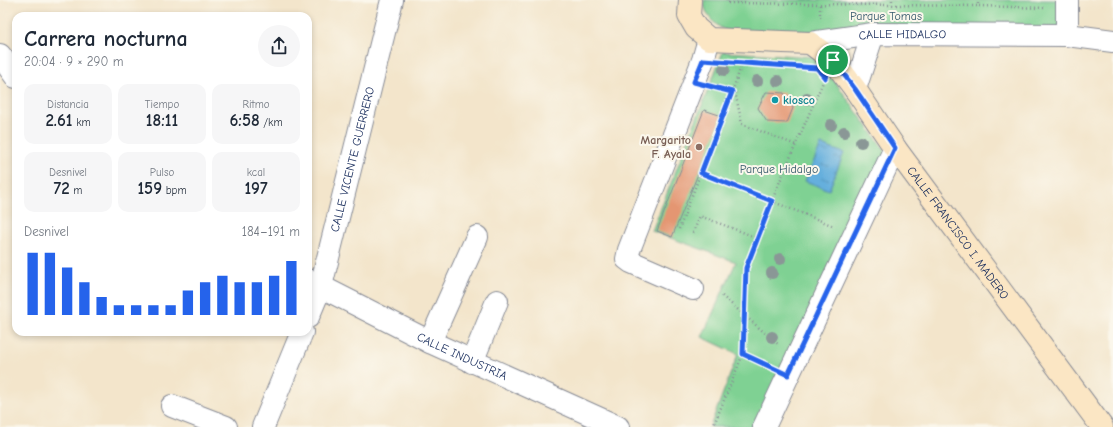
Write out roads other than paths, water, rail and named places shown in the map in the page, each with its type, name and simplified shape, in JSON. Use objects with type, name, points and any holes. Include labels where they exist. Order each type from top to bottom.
[{"type":"main road","points":[[690,0],[689,16],[703,33]]},
{"type":"main road","name":"CALLE HIDALGO","points":[[703,33],[810,43]]},
{"type":"main road","name":"CALLE FRANCISCO I. MADERO","points":[[810,43],[833,60],[855,89],[895,148],[1102,427]]},
{"type":"street","name":"CALLE VICENTE GUERRERO","points":[[312,294],[392,0]]},
{"type":"street","points":[[1060,4],[1067,34]]},
{"type":"street","points":[[693,289],[627,259],[629,250],[703,60],[703,33]]},
{"type":"street","points":[[855,89],[872,34]]},
{"type":"street","name":"CALLE HIDALGO","points":[[810,43],[872,34],[1067,34],[1113,41]]},
{"type":"street","points":[[0,55],[12,72]]},
{"type":"street","points":[[764,427],[895,148]]},
{"type":"street","points":[[430,342],[477,237]]},
{"type":"street","name":"CALLE INDUSTRIA","points":[[314,283],[472,362],[618,427]]},
{"type":"street","points":[[472,362],[497,301]]},
{"type":"street","points":[[263,427],[300,336]]},
{"type":"street","points":[[172,406],[226,427]]},
{"type":"water","points":[[821,145],[844,153],[829,190],[805,181]]},
{"type":"place","name":"kiosco","points":[[775,100]]},
{"type":"place","name":"Margarito F. Ayala","points":[[699,147]]},
{"type":"park label","name":"Parque Tomas","points":[[886,16]]},
{"type":"park label","name":"Parque Hidalgo","points":[[779,169]]}]
